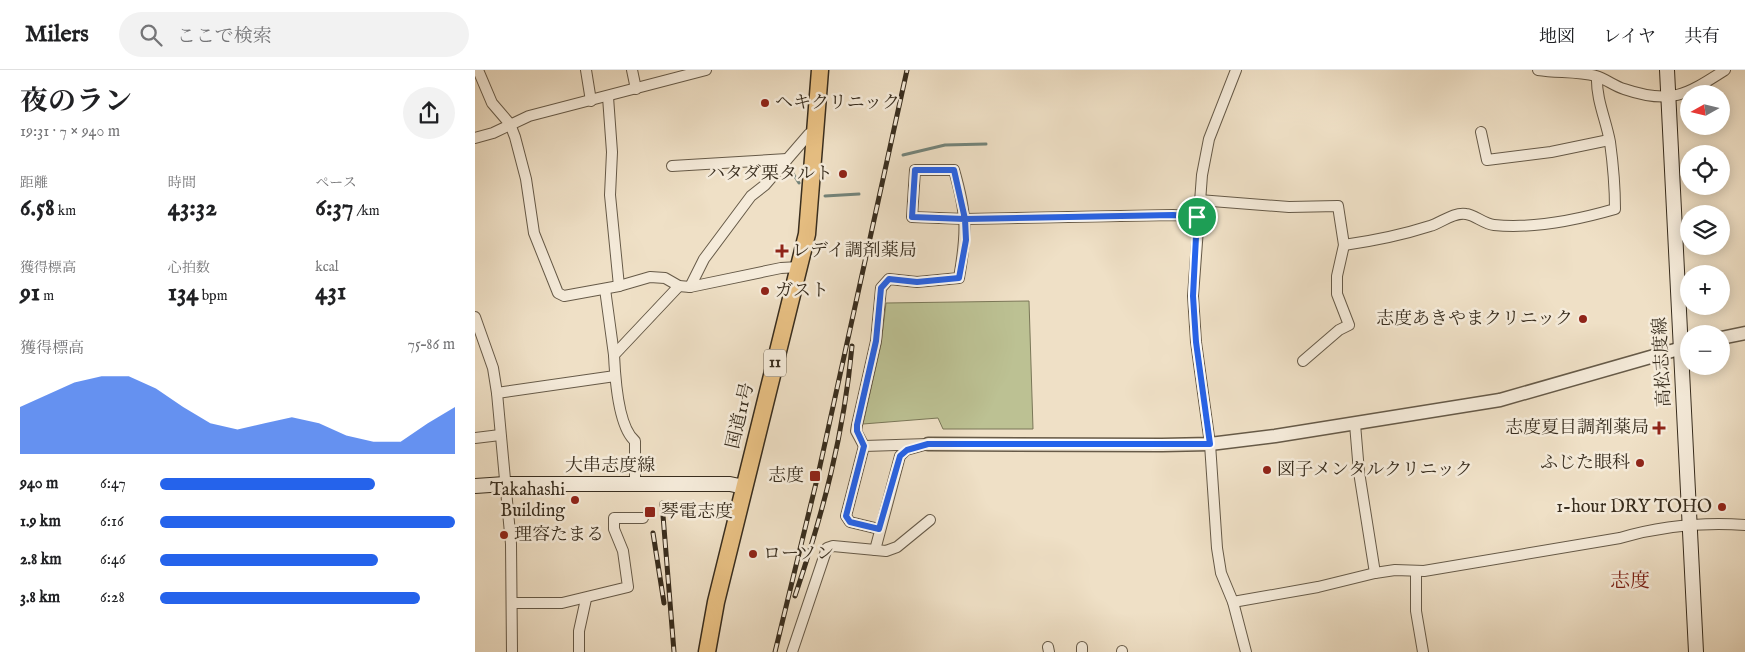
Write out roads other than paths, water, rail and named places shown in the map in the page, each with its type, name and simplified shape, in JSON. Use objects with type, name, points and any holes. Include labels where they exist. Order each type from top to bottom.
[{"type":"highway","name":"国道11号","points":[[707,652],[716,602],[807,234],[821,70]]},
{"type":"main road","name":"高松志度線","points":[[1667,70],[1684,325]]},
{"type":"main road","name":"高松志度線","points":[[1686,375],[1689,524],[1696,652]]},
{"type":"main road","name":"大串志度線","points":[[475,486],[505,484],[731,484],[744,487]]},
{"type":"street","points":[[478,70],[492,102],[510,124],[526,179],[533,233],[558,293],[564,296],[605,289],[650,277],[665,278],[679,286],[690,287],[781,268],[799,267]]},
{"type":"street","points":[[586,70],[591,101]]},
{"type":"street","points":[[632,70],[636,89]]},
{"type":"street","points":[[475,138],[493,133],[529,116],[706,70]]},
{"type":"street","points":[[1236,70],[1209,139],[1197,217],[1193,296],[1196,342],[1210,444],[1217,548],[1221,573],[1233,602],[1246,652]]},
{"type":"street","points":[[1538,70],[1576,72],[1597,77],[1624,89],[1652,96],[1669,97],[1681,95],[1725,70]]},
{"type":"street","points":[[1343,245],[1375,240],[1430,226],[1457,215],[1466,214],[1491,225],[1524,227],[1543,222],[1562,222],[1615,209],[1615,188],[1609,140],[1604,123],[1597,77]]},
{"type":"street","points":[[608,96],[612,152],[609,195],[619,286]]},
{"type":"street","points":[[690,287],[704,259],[751,196],[765,185],[809,134],[817,130]]},
{"type":"street","points":[[1481,132],[1487,160],[1551,152],[1609,140]]},
{"type":"street","points":[[672,166],[787,159]]},
{"type":"street","points":[[879,529],[850,522],[846,516],[864,446],[857,431],[876,341],[881,288],[889,279],[917,282],[959,278],[966,240],[965,219],[954,170],[915,170],[912,217],[965,219],[1134,215],[1197,217]]},
{"type":"street","points":[[1199,200],[1289,207],[1338,206],[1343,245],[1337,276],[1337,294],[1349,325],[1339,330],[1303,361]]},
{"type":"street","points":[[614,355],[679,286]]},
{"type":"street","points":[[605,289],[615,376],[627,434],[635,441],[635,485]]},
{"type":"street","points":[[475,317],[493,368],[497,393],[511,544],[512,652]]},
{"type":"street","points":[[1730,336],[1745,333]]},
{"type":"street","points":[[864,446],[928,444],[1210,444],[1355,424],[1500,400],[1680,348]]},
{"type":"street","points":[[497,393],[615,376]]},
{"type":"street","points":[[1355,424],[1359,472],[1375,573]]},
{"type":"street","points":[[475,438],[500,435]]},
{"type":"street","points":[[875,550],[879,529],[900,456],[907,450],[928,444]]},
{"type":"street","points":[[512,603],[562,603],[586,599],[629,587],[623,551],[614,529],[614,518],[643,518]]},
{"type":"street","points":[[792,652],[827,548],[833,546],[886,551],[897,547],[930,520]]},
{"type":"street","points":[[1233,602],[1318,587],[1375,573],[1395,570],[1416,572],[1619,538],[1649,530],[1689,524],[1745,525]]},
{"type":"street","points":[[1416,572],[1416,611],[1423,652]]},
{"type":"street","points":[[579,652],[579,631],[586,599]]},
{"type":"waterway","points":[[903,155],[945,145],[986,144]]},
{"type":"waterway","points":[[787,164],[799,183]]},
{"type":"waterway","points":[[825,196],[859,194]]},
{"type":"railway","points":[[775,652],[818,475],[907,70]]},
{"type":"railway","points":[[795,596],[815,534],[831,473],[844,411],[852,346]]},
{"type":"railway","points":[[662,503],[674,652]]},
{"type":"railway","points":[[653,533],[664,603]]},
{"type":"place","name":"ヘキクリニック","points":[[765,103]]},
{"type":"place","name":"ハタダ栗タルト","points":[[843,174]]},
{"type":"place","name":"レデイ調剤薬局","points":[[782,251]]},
{"type":"place","name":"ガスト","points":[[765,291]]},
{"type":"place","name":"志度あきやまクリニック","points":[[1583,319]]},
{"type":"place","name":"志度夏目調剤薬局","points":[[1659,428]]},
{"type":"place","name":"ふじた眼科","points":[[1640,463]]},
{"type":"place","name":"図子メンタルクリニック","points":[[1267,470]]},
{"type":"place","name":"志度","points":[[815,476]]},
{"type":"place","name":"Takahashi Building","points":[[575,500]]},
{"type":"place","name":"1-hour DRY TOHO","points":[[1722,507]]},
{"type":"place","name":"琴電志度","points":[[650,512]]},
{"type":"place","name":"理容たまる","points":[[504,535]]},
{"type":"place","name":"ローソン","points":[[753,554]]},
{"type":"district","name":"志度","points":[[1630,581]]}]
